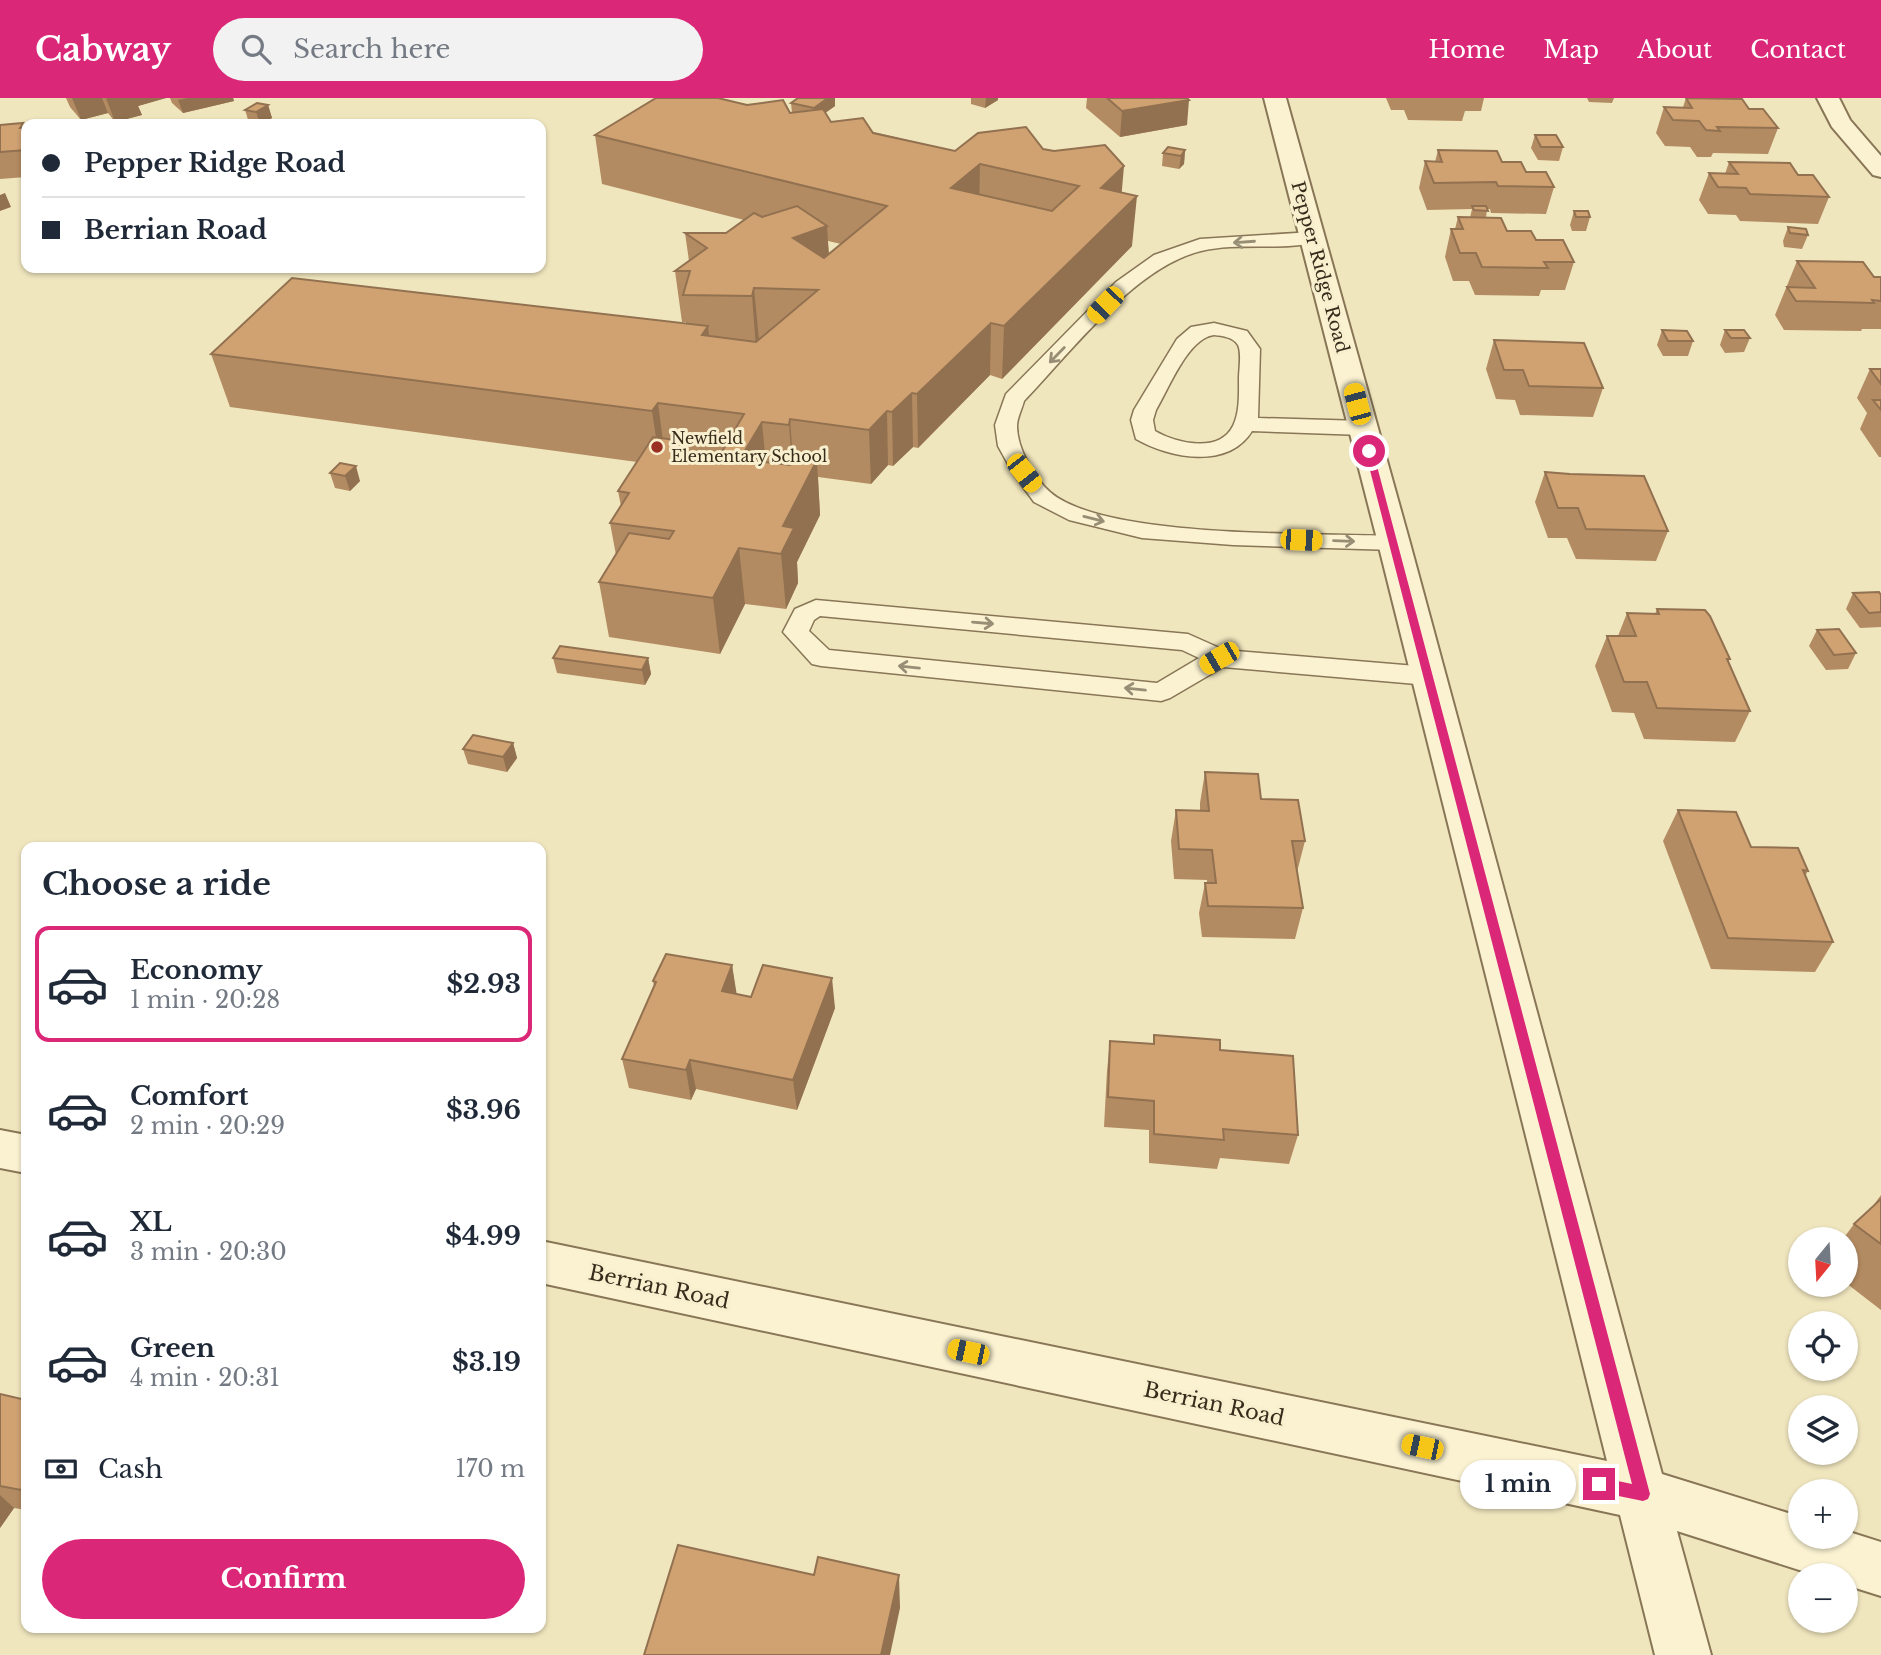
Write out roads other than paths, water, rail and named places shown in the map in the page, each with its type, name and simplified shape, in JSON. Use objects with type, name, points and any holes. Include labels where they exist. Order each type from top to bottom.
[{"type":"street","name":"Pepper Ridge Road","points":[[1275,98],[1394,543],[1683,1655]]},
{"type":"street","points":[[1828,98],[1840,122],[1881,170]]},
{"type":"street","points":[[0,1149],[21,1153]]},
{"type":"street","name":"Berrian Road","points":[[546,1263],[1643,1494],[1881,1569]]},
{"type":"lane","points":[[1312,238],[1200,245],[1161,259],[1123,286],[1014,399],[1006,425],[1009,446],[1042,497],[1090,518],[1142,531],[1220,537],[1394,543]]},
{"type":"lane","points":[[1226,330],[1240,334],[1247,340],[1250,349],[1245,424],[1234,440],[1204,449],[1170,446],[1144,435],[1142,420],[1145,410],[1184,343],[1198,331],[1226,330]]},
{"type":"lane","points":[[1245,424],[1363,428]]},
{"type":"lane","points":[[1219,658],[1161,692],[821,658],[796,632],[804,615],[816,608],[1188,642],[1219,658],[1428,676]]},
{"type":"place","name":"Newfield Elementary School","points":[[657,447]]}]
